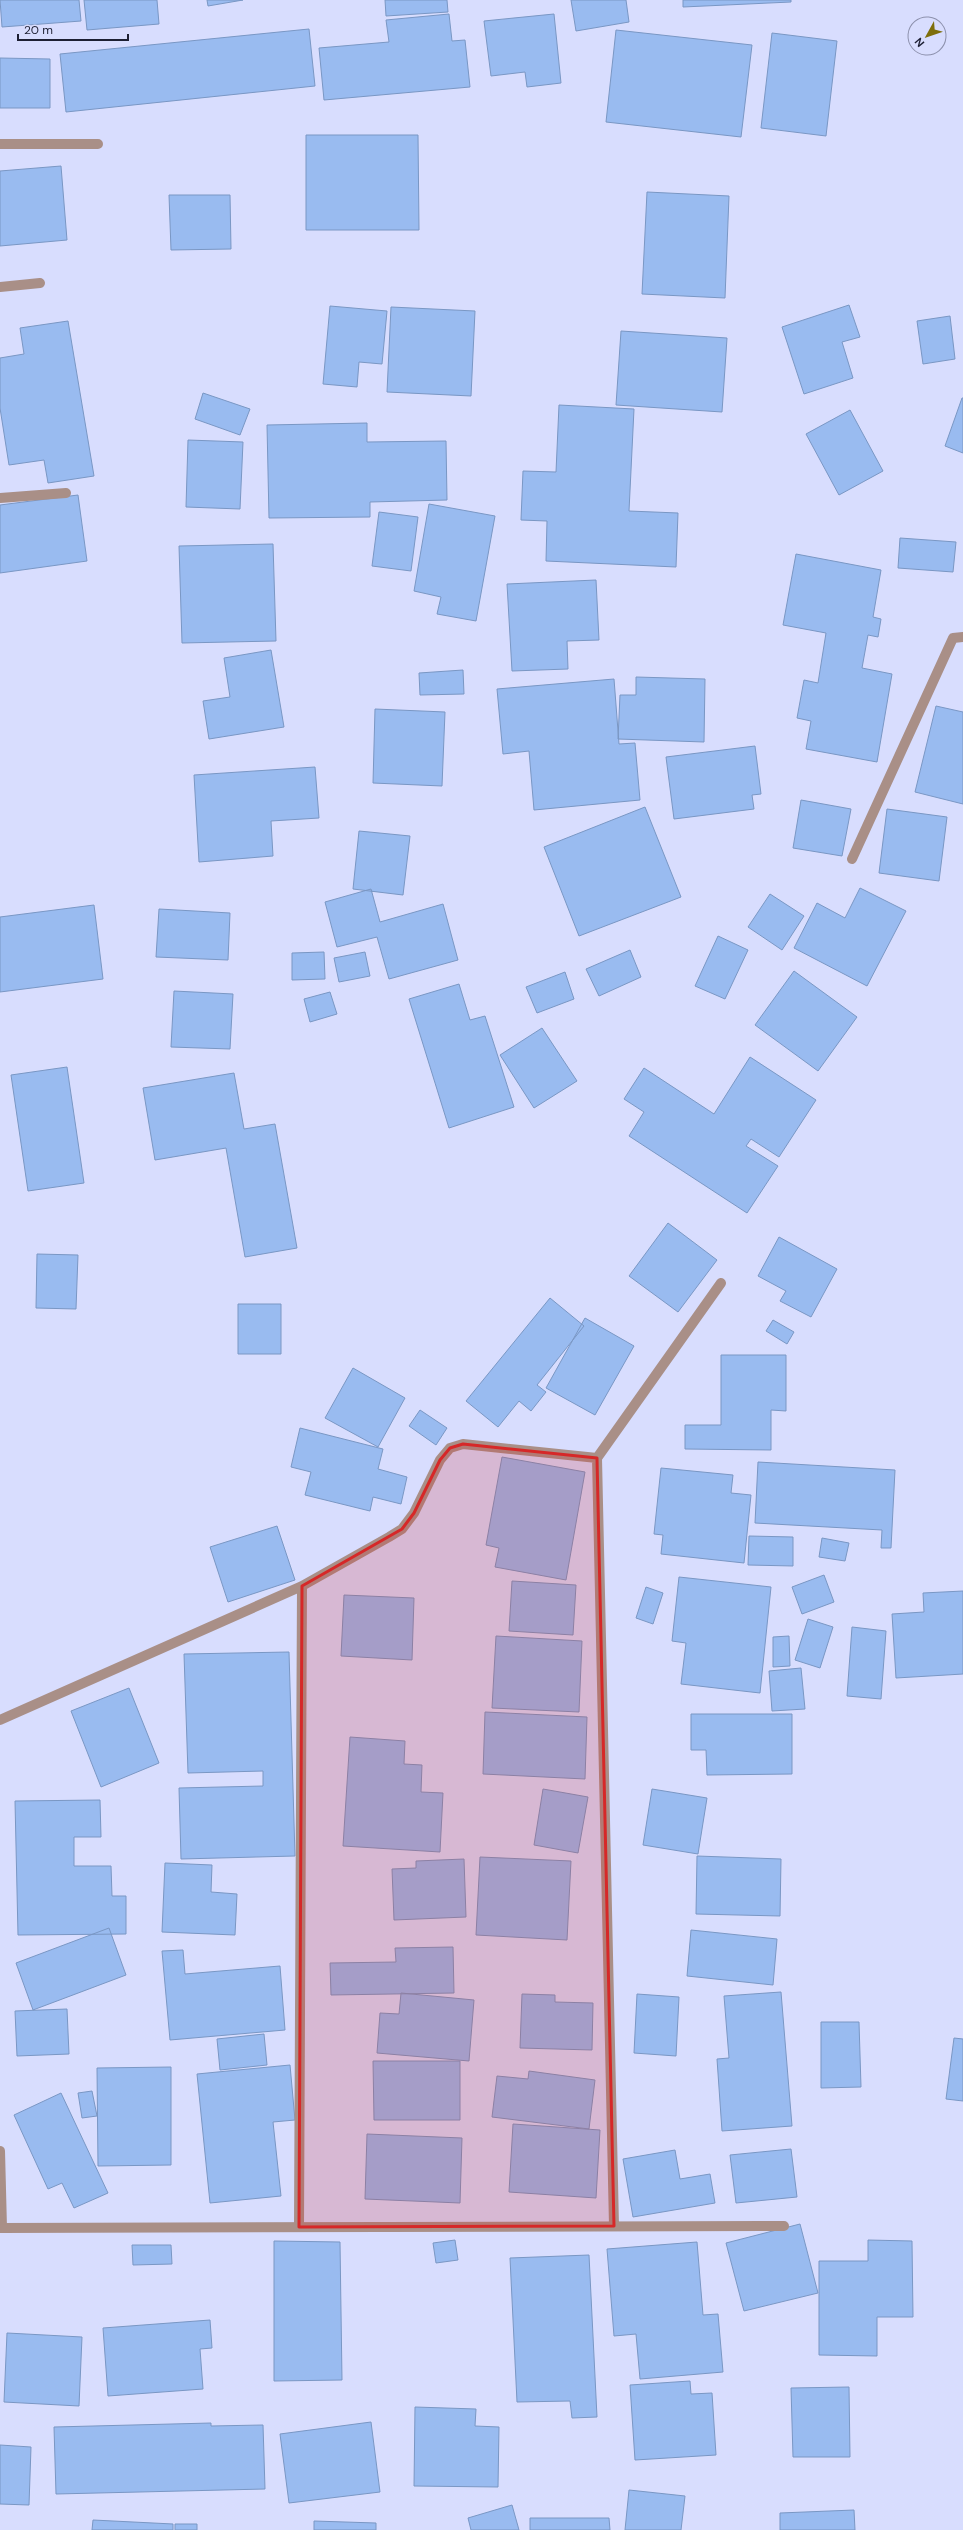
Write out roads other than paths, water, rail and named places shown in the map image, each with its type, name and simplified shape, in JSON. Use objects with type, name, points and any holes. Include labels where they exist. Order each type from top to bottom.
[{"type":"street","points":[[0,144],[98,144]]},
{"type":"street","points":[[0,287],[40,283]]},
{"type":"street","points":[[0,498],[66,493]]},
{"type":"street","points":[[852,859],[953,638],[963,637]]},
{"type":"street","points":[[614,2226],[597,1458],[721,1283]]},
{"type":"street","points":[[0,1720],[302,1586],[402,1529],[414,1512],[440,1460],[450,1448],[463,1444],[597,1458]]},
{"type":"street","points":[[299,2227],[302,1586]]},
{"type":"street","points":[[0,2151],[1,2228],[784,2226]]}]
